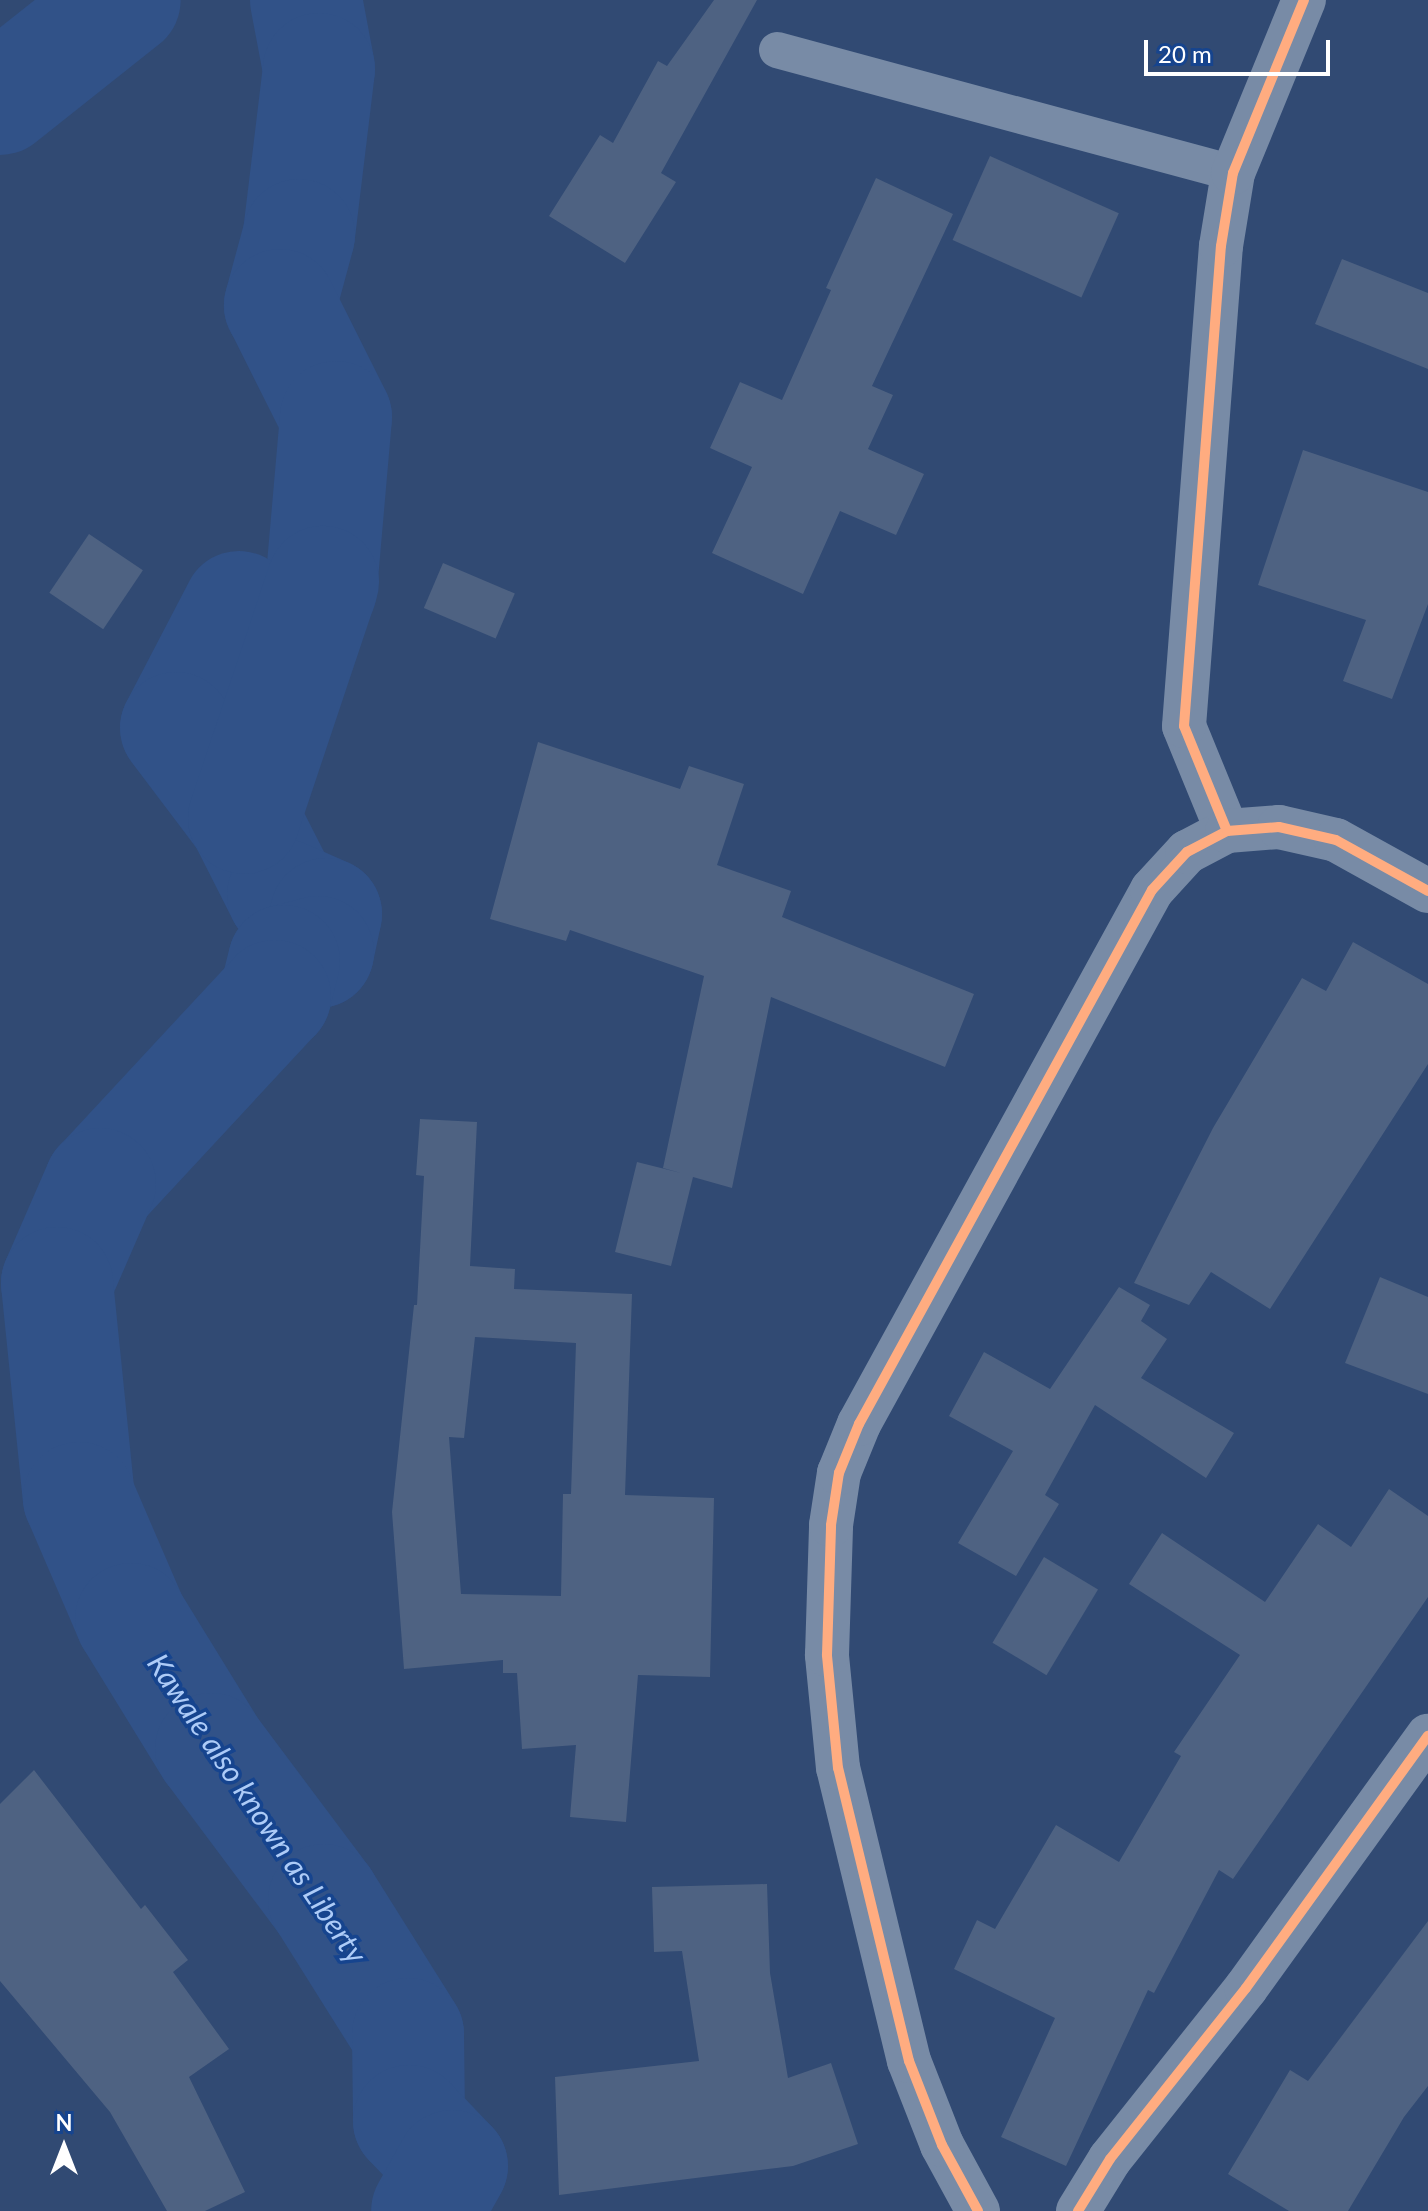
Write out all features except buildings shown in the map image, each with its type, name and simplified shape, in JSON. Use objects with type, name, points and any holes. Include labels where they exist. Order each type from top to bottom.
[{"type":"street","points":[[1227,831],[1184,726],[1221,246],[1233,173],[1304,0]]},
{"type":"street","points":[[978,2211],[942,2145],[909,2061],[838,1768],[827,1655],[831,1525],[839,1473],[859,1424],[1152,890],[1187,852],[1227,831],[1279,827],[1336,840],[1428,891]]},
{"type":"street","points":[[1078,2211],[1110,2159],[1246,1988],[1428,1736]]},
{"type":"lane","points":[[777,50],[1233,173]]},
{"type":"waterway","points":[[0,99],[125,0]]},
{"type":"waterway","name":"Kawale also known as Liberty","points":[[306,0],[319,69],[299,235],[280,305],[336,417],[321,589]]},
{"type":"waterway","points":[[244,818],[323,582]]},
{"type":"waterway","name":"Kawale also known as Liberty","points":[[239,607],[176,728],[244,818],[283,895],[326,914],[318,952],[284,961],[275,996],[100,1184],[57,1283],[79,1498],[131,1619],[211,1749],[324,1900],[408,2034],[409,2121],[452,2166],[427,2211]]},
{"type":"cycle path","points":[[1227,831],[1184,726],[1221,246],[1233,173],[1304,0]]},
{"type":"cycle path","points":[[978,2211],[942,2145],[909,2061],[838,1768],[827,1655],[831,1525],[839,1473],[859,1424],[1152,890],[1187,852],[1227,831],[1279,827],[1336,840],[1428,891]]},
{"type":"cycle path","points":[[1078,2211],[1110,2159],[1246,1988],[1428,1736]]}]
